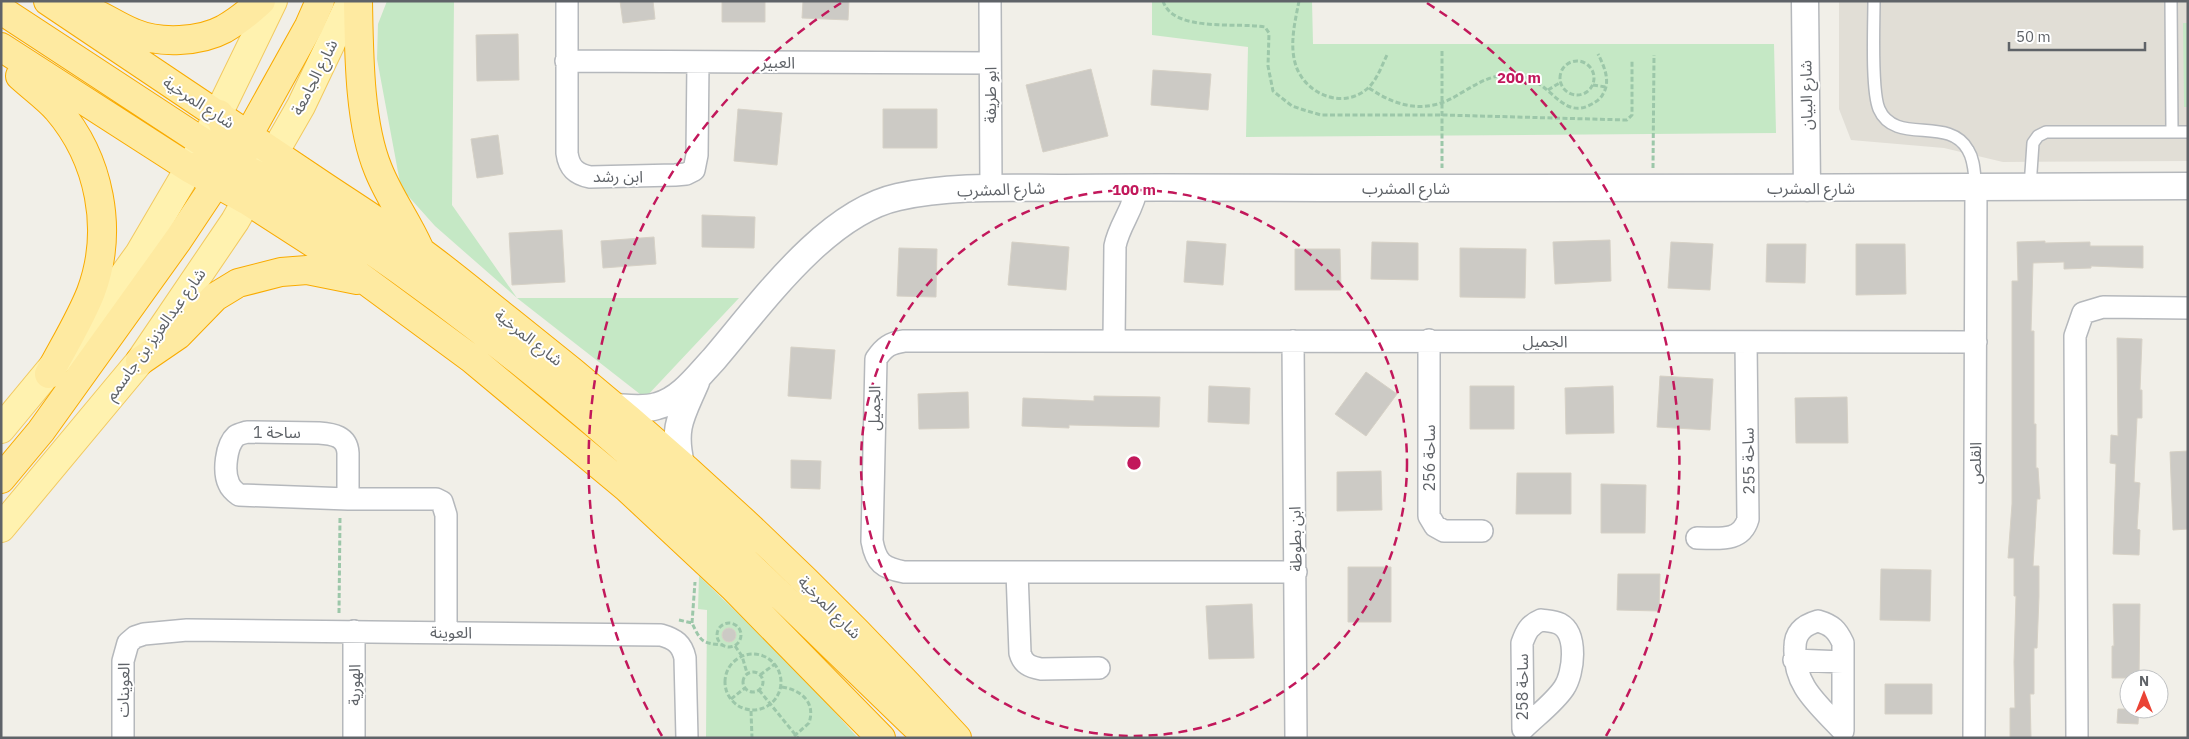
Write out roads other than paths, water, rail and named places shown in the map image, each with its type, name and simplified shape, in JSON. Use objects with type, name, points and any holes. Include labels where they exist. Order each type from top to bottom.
[{"type":"highway","points":[[48,2],[68,4],[89,10],[135,34],[175,39],[208,35],[223,29],[246,15],[261,1]]},
{"type":"highway","points":[[1,479],[41,432],[173,248],[233,160],[309,26],[320,1]]},
{"type":"highway","points":[[358,1],[361,76],[370,141],[377,168],[421,251]]},
{"type":"highway","name":"شارع المرخية","points":[[48,2],[219,114],[248,201],[324,250],[472,359],[628,488],[697,553],[875,733]]},
{"type":"highway","points":[[1,10],[394,266],[510,354],[662,483],[928,738]]},
{"type":"highway","name":"شارع المرخية","points":[[1,48],[189,168],[233,160]]},
{"type":"highway","points":[[1,57],[42,95],[68,124],[88,158],[99,196],[102,234],[97,272],[84,309],[49,374]]},
{"type":"highway","name":"شارع المرخية","points":[[274,152],[421,251],[616,407],[682,464],[829,605],[915,692],[957,738]]},
{"type":"highway","points":[[140,361],[178,335],[215,296],[238,283],[281,272],[307,270],[333,274],[368,283]]},
{"type":"main road","points":[[219,114],[273,1]]},
{"type":"main road","name":"شارع الجامعة","points":[[274,152],[305,97],[351,1]]},
{"type":"main road","name":"شارع عبدالعزيز بن جاسمم","points":[[1,528],[140,361],[248,201],[219,114]]},
{"type":"main road","name":"شارع عبدالعزيز بن جاسمم","points":[[233,160],[274,152]]},
{"type":"main road","points":[[1,429],[49,374],[92,319],[138,254],[189,168]]},
{"type":"street","name":"ابن رشد","points":[[567,1],[568,162],[579,175],[590,177],[675,175],[686,174],[694,170],[697,155],[698,62]]},
{"type":"street","name":"ابو طريفة","points":[[990,1],[991,188]]},
{"type":"street","name":"شارع البيان","points":[[1805,1],[1807,188]]},
{"type":"street","name":"العبير","points":[[566,61],[990,63]]},
{"type":"street","name":"شارع المشرب","points":[[616,407],[640,408],[659,406],[676,398],[698,376],[804,256],[829,232],[872,205],[896,197],[920,193],[991,188],[1138,187],[1807,188],[2188,186]]},
{"type":"street","points":[[1114,341],[1115,246],[1118,234],[1134,202],[1138,187]]},
{"type":"street","name":"القلص","points":[[1974,738],[1976,187]]},
{"type":"street","points":[[2077,738],[2075,336],[2079,320],[2083,313],[2103,307],[2188,308]]},
{"type":"street","name":"ساحة 256","points":[[1429,340],[1429,516],[1435,526],[1444,531],[1482,531]]},
{"type":"street","name":"الجميل","points":[[1296,572],[904,572],[890,570],[881,563],[874,553],[872,541],[876,359],[882,350],[891,343],[904,341],[1976,342]]},
{"type":"street","name":"ابن بطوطة","points":[[1293,341],[1296,738]]},
{"type":"street","name":"ساحة 255","points":[[1698,538],[1730,538],[1743,531],[1748,519],[1746,342]]},
{"type":"street","name":"شارع المشرب","points":[[682,464],[676,445],[676,433],[698,376]]},
{"type":"street","name":"ساحة 1","points":[[344,498],[348,446],[338,437],[319,433],[247,432],[238,435],[231,442],[227,454],[226,474],[232,489],[240,496],[344,498],[436,499],[442,502],[446,515],[446,632]]},
{"type":"street","points":[[1017,572],[1020,653],[1022,660],[1027,665],[1041,669],[1099,668]]},
{"type":"street","points":[[1818,621],[1828,624],[1838,632],[1843,643],[1843,734],[1804,689],[1797,675],[1794,660],[1795,641],[1799,631],[1808,624],[1818,621]]},
{"type":"street","name":"العوينة","points":[[128,643],[135,637],[144,634],[187,630],[637,634],[669,637],[678,642],[683,649],[685,658],[687,738]]},
{"type":"street","name":"الهورية","points":[[346,631],[354,738]]},
{"type":"street","name":"العوينات","points":[[123,738],[123,661],[128,643]]},
{"type":"street","points":[[1794,660],[1843,662]]},
{"type":"lane","points":[[1874,1],[1875,93],[1880,111],[1892,124],[1901,128],[1941,131],[1953,134],[1960,139],[1969,150],[1973,160],[1976,187]]},
{"type":"lane","points":[[2172,1],[2172,131]]},
{"type":"lane","points":[[2030,187],[2033,143],[2038,136],[2046,132],[2188,132]]}]
